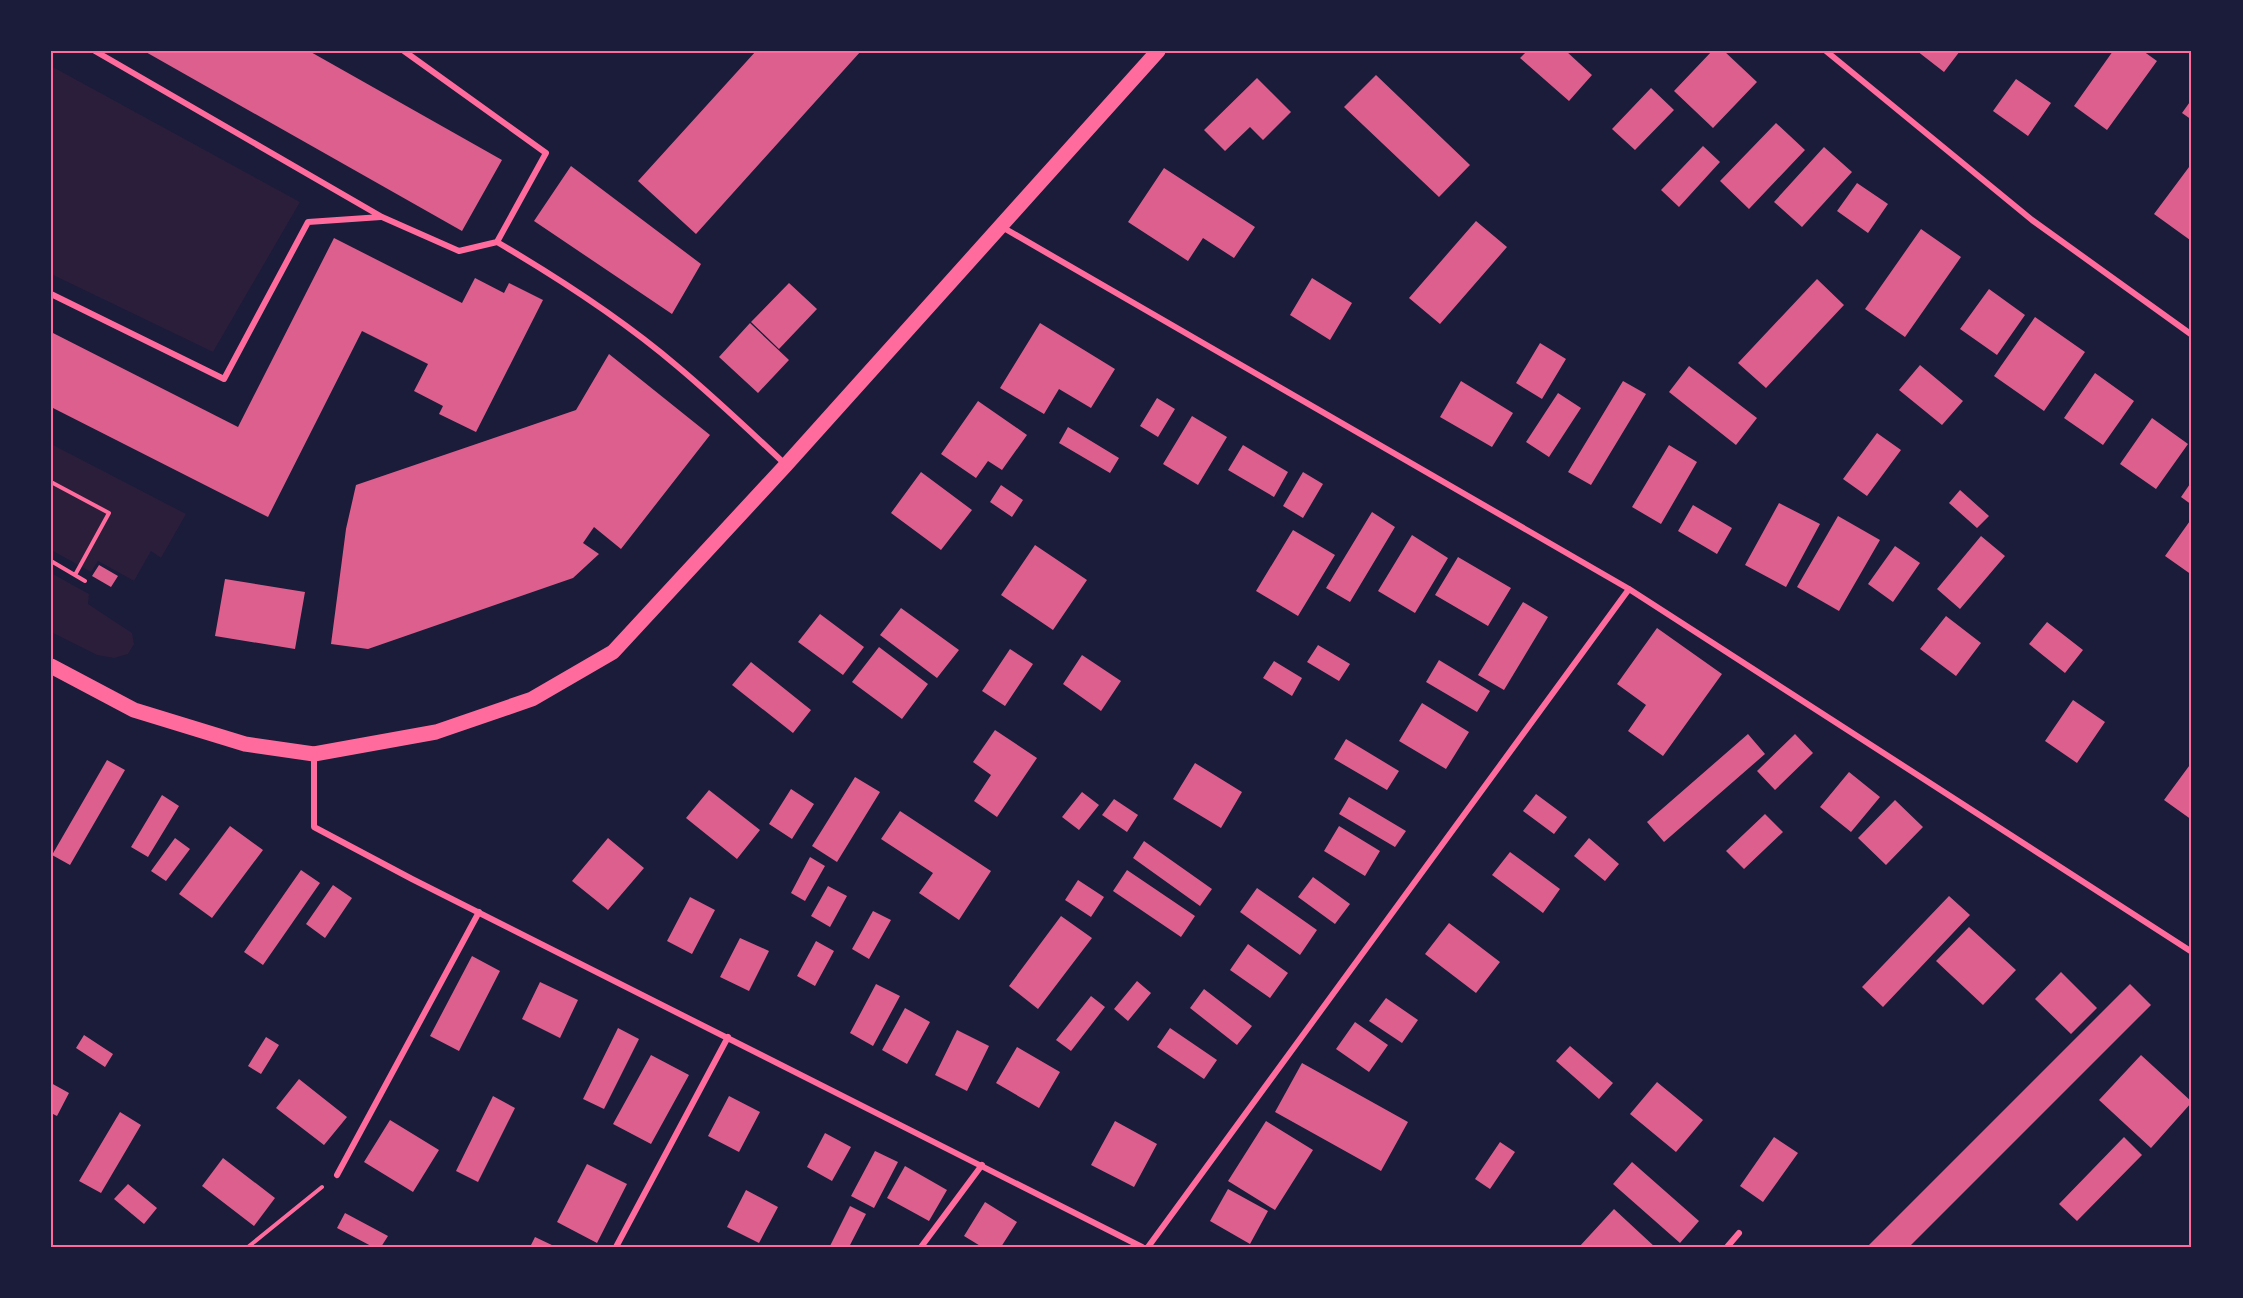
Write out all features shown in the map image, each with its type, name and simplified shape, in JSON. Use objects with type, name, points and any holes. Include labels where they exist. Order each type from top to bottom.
[{"type":"main road","points":[[51,666],[134,710],[245,744],[314,754],[436,732],[532,699],[613,652],[786,465],[1158,51]]},
{"type":"street","points":[[95,51],[382,217],[459,251],[497,242],[572,288],[667,358],[786,465]]},
{"type":"street","points":[[404,51],[546,153],[497,242]]},
{"type":"street","points":[[1826,51],[2032,220],[2192,334]]},
{"type":"street","points":[[51,294],[224,379],[308,222],[382,217]]},
{"type":"street","points":[[1001,226],[1629,589],[2192,952]]},
{"type":"street","points":[[1148,1247],[1629,589]]},
{"type":"street","points":[[314,754],[314,827],[1142,1247]]},
{"type":"street","points":[[337,1175],[480,912]]},
{"type":"street","points":[[616,1247],[728,1037]]},
{"type":"street","points":[[921,1247],[982,1165]]},
{"type":"street","points":[[1727,1247],[1739,1233]]},
{"type":"path","points":[[51,482],[109,513],[75,575]]},
{"type":"path","points":[[51,561],[85,581]]},
{"type":"path","points":[[248,1247],[337,1175]]},
{"type":"shaded area","points":[[51,66],[300,202],[213,352],[51,274]]},
{"type":"shaded area","points":[[51,444],[186,514],[161,558],[151,551],[134,581],[98,561],[91,572],[51,550]]},
{"type":"shaded area","points":[[51,573],[89,594],[88,604],[132,633],[134,644],[128,654],[114,658],[97,655],[51,632]]},
{"type":"building","points":[[144,51],[309,51],[502,160],[462,231]]},
{"type":"building","points":[[756,51],[861,51],[696,234],[638,181]]},
{"type":"building","points":[[1527,51],[1566,51],[1592,75],[1569,101],[1520,58]]},
{"type":"building","points":[[1712,51],[1724,51],[1757,82],[1713,128],[1674,91]]},
{"type":"building","points":[[1917,51],[1960,51],[1944,72]]},
{"type":"building","points":[[2113,51],[2143,51],[2157,61],[2107,130],[2074,106]]},
{"type":"building","points":[[1376,75],[1470,165],[1439,197],[1344,107]]},
{"type":"building","points":[[1257,78],[1291,112],[1263,140],[1250,127],[1225,151],[1204,130]]},
{"type":"building","points":[[2016,79],[2051,103],[2028,136],[1993,111]]},
{"type":"building","points":[[1651,88],[1674,110],[1635,150],[1612,129]]},
{"type":"building","points":[[2192,99],[2192,120],[2182,113]]},
{"type":"building","points":[[1776,123],[1805,150],[1749,209],[1720,181]]},
{"type":"building","points":[[1703,146],[1720,162],[1679,207],[1661,190]]},
{"type":"building","points":[[1824,147],[1852,172],[1802,227],[1774,202]]},
{"type":"building","points":[[2192,163],[2192,237],[2190,240],[2154,214]]},
{"type":"building","points":[[571,166],[701,264],[672,314],[534,221]]},
{"type":"building","points":[[1164,168],[1255,227],[1234,258],[1203,238],[1188,261],[1128,222]]},
{"type":"building","points":[[1857,183],[1888,204],[1868,233],[1837,211]]},
{"type":"building","points":[[1476,221],[1507,247],[1440,324],[1409,298]]},
{"type":"building","points":[[1921,229],[1961,257],[1905,337],[1865,309]]},
{"type":"building","points":[[334,238],[462,303],[475,278],[504,293],[509,283],[543,300],[476,432],[439,414],[443,406],[414,391],[428,364],[362,331],[268,517],[51,407],[51,332],[238,427]]},
{"type":"building","points":[[1312,278],[1352,303],[1330,340],[1290,315]]},
{"type":"building","points":[[1817,279],[1844,305],[1766,388],[1738,363]]},
{"type":"building","points":[[789,283],[817,309],[779,349],[751,322]]},
{"type":"building","points":[[1989,289],[2025,315],[1997,355],[1960,329]]},
{"type":"building","points":[[2035,317],[2085,352],[2044,411],[1994,376]]},
{"type":"building","points":[[750,323],[789,360],[758,393],[719,357]]},
{"type":"building","points":[[1040,323],[1115,369],[1091,408],[1059,389],[1044,414],[1000,388]]},
{"type":"building","points":[[1540,343],[1566,359],[1542,399],[1516,383]]},
{"type":"building","points":[[609,354],[710,435],[621,549],[594,527],[583,543],[599,554],[573,578],[368,649],[331,644],[346,529],[356,485],[576,410]]},
{"type":"building","points":[[1920,365],[1963,401],[1942,425],[1899,390]]},
{"type":"building","points":[[1689,366],[1757,418],[1736,445],[1669,392]]},
{"type":"building","points":[[2095,373],[2134,401],[2103,445],[2064,418]]},
{"type":"building","points":[[1461,381],[1513,413],[1492,447],[1440,417]]},
{"type":"building","points":[[1623,381],[1646,394],[1591,485],[1568,472]]},
{"type":"building","points":[[1558,393],[1581,408],[1549,457],[1526,442]]},
{"type":"building","points":[[1157,398],[1175,409],[1158,437],[1140,426]]},
{"type":"building","points":[[978,401],[1027,435],[1002,470],[988,461],[976,478],[941,454]]},
{"type":"building","points":[[1192,416],[1227,437],[1198,485],[1163,464]]},
{"type":"building","points":[[2152,418],[2188,444],[2156,489],[2120,464]]},
{"type":"building","points":[[1068,427],[1119,458],[1110,473],[1059,443]]},
{"type":"building","points":[[1877,433],[1901,450],[1867,496],[1843,479]]},
{"type":"building","points":[[1243,445],[1288,472],[1274,497],[1228,470]]},
{"type":"building","points":[[1669,445],[1697,462],[1661,524],[1632,507]]},
{"type":"building","points":[[921,472],[972,510],[941,550],[891,513]]},
{"type":"building","points":[[1303,472],[1323,484],[1303,518],[1283,506]]},
{"type":"building","points":[[2192,481],[2192,505],[2181,497]]},
{"type":"building","points":[[1001,485],[1023,500],[1012,517],[990,502]]},
{"type":"building","points":[[1960,490],[1989,516],[1977,528],[1949,503]]},
{"type":"building","points":[[1779,503],[1820,524],[1786,587],[1745,565]]},
{"type":"building","points":[[1693,505],[1732,528],[1717,554],[1678,531]]},
{"type":"building","points":[[1372,512],[1395,527],[1350,602],[1326,588]]},
{"type":"building","points":[[1838,516],[1880,540],[1839,611],[1797,587]]},
{"type":"building","points":[[2192,518],[2192,575],[2165,556]]},
{"type":"building","points":[[1293,530],[1335,555],[1298,616],[1256,591]]},
{"type":"building","points":[[1412,535],[1448,558],[1415,613],[1378,591]]},
{"type":"building","points":[[1981,536],[2005,556],[1960,609],[1937,589]]},
{"type":"building","points":[[1035,545],[1087,580],[1053,630],[1001,595]]},
{"type":"building","points":[[1895,546],[1920,563],[1893,602],[1868,584]]},
{"type":"building","points":[[1458,557],[1511,588],[1488,626],[1435,595]]},
{"type":"building","points":[[99,565],[118,576],[111,587],[92,576]]},
{"type":"building","points":[[225,579],[305,592],[295,649],[215,636]]},
{"type":"building","points":[[1523,602],[1548,617],[1504,690],[1478,675]]},
{"type":"building","points":[[901,608],[959,650],[937,678],[880,635]]},
{"type":"building","points":[[820,614],[864,647],[843,675],[798,642]]},
{"type":"building","points":[[1946,616],[1981,643],[1956,676],[1920,649]]},
{"type":"building","points":[[2047,622],[2083,650],[2065,673],[2029,644]]},
{"type":"building","points":[[1657,628],[1722,674],[1663,756],[1628,731],[1646,705],[1617,684]]},
{"type":"building","points":[[1318,645],[1350,664],[1339,681],[1307,662]]},
{"type":"building","points":[[879,647],[928,684],[902,719],[852,682]]},
{"type":"building","points":[[1010,649],[1033,664],[1005,706],[982,691]]},
{"type":"building","points":[[1082,655],[1121,681],[1101,711],[1063,684]]},
{"type":"building","points":[[1439,660],[1490,691],[1477,712],[1426,682]]},
{"type":"building","points":[[1274,661],[1302,678],[1292,696],[1263,678]]},
{"type":"building","points":[[751,662],[811,710],[793,733],[732,685]]},
{"type":"building","points":[[2073,700],[2105,722],[2077,763],[2045,741]]},
{"type":"building","points":[[1422,703],[1469,732],[1446,769],[1399,741]]},
{"type":"building","points":[[995,730],[1037,758],[997,817],[974,801],[991,775],[973,762]]},
{"type":"building","points":[[1748,734],[1765,754],[1664,842],[1647,822]]},
{"type":"building","points":[[1795,734],[1813,753],[1775,790],[1757,771]]},
{"type":"building","points":[[1346,739],[1399,771],[1387,790],[1334,759]]},
{"type":"building","points":[[107,760],[125,770],[70,865],[52,855]]},
{"type":"building","points":[[2192,762],[2192,820],[2164,800]]},
{"type":"building","points":[[1195,763],[1242,792],[1221,828],[1173,799]]},
{"type":"building","points":[[1849,772],[1880,797],[1851,832],[1820,807]]},
{"type":"building","points":[[855,777],[880,792],[837,862],[812,846]]},
{"type":"building","points":[[791,789],[814,804],[792,839],[769,824]]},
{"type":"building","points":[[709,790],[760,830],[737,859],[686,818]]},
{"type":"building","points":[[1082,792],[1099,805],[1079,830],[1062,817]]},
{"type":"building","points":[[1536,794],[1567,817],[1554,834],[1523,811]]},
{"type":"building","points":[[162,795],[179,806],[148,857],[131,847]]},
{"type":"building","points":[[1349,797],[1406,831],[1395,847],[1339,814]]},
{"type":"building","points":[[1114,799],[1138,815],[1127,832],[1102,815]]},
{"type":"building","points":[[1895,800],[1923,827],[1886,865],[1858,838]]},
{"type":"building","points":[[900,811],[991,871],[959,920],[919,893],[933,873],[881,839]]},
{"type":"building","points":[[1765,814],[1783,832],[1744,869],[1726,851]]},
{"type":"building","points":[[230,826],[263,850],[212,918],[179,894]]},
{"type":"building","points":[[1339,826],[1380,851],[1365,876],[1324,851]]},
{"type":"building","points":[[175,838],[190,849],[166,881],[151,871]]},
{"type":"building","points":[[608,838],[644,868],[608,910],[572,881]]},
{"type":"building","points":[[1589,838],[1619,864],[1605,881],[1574,856]]},
{"type":"building","points":[[1144,841],[1212,889],[1200,906],[1133,858]]},
{"type":"building","points":[[1510,852],[1560,889],[1543,913],[1492,875]]},
{"type":"building","points":[[810,857],[825,866],[805,901],[791,893]]},
{"type":"building","points":[[301,870],[320,883],[263,965],[244,952]]},
{"type":"building","points":[[1127,870],[1195,916],[1181,937],[1113,891]]},
{"type":"building","points":[[1313,877],[1350,904],[1335,924],[1298,897]]},
{"type":"building","points":[[1078,880],[1104,897],[1091,917],[1065,900]]},
{"type":"building","points":[[333,885],[352,898],[325,938],[306,924]]},
{"type":"building","points":[[828,886],[847,896],[830,927],[811,916]]},
{"type":"building","points":[[1257,888],[1317,930],[1300,955],[1240,912]]},
{"type":"building","points":[[1949,896],[1970,915],[1883,1007],[1862,987]]},
{"type":"building","points":[[690,897],[715,910],[692,954],[667,941]]},
{"type":"building","points":[[873,911],[891,920],[869,959],[852,949]]},
{"type":"building","points":[[1061,916],[1092,938],[1038,1009],[1009,986]]},
{"type":"building","points":[[1449,923],[1500,962],[1476,993],[1425,954]]},
{"type":"building","points":[[1969,927],[2016,970],[1983,1005],[1936,961]]},
{"type":"building","points":[[740,938],[769,951],[749,991],[720,977]]},
{"type":"building","points":[[816,941],[834,951],[815,986],[797,976]]},
{"type":"building","points":[[1248,944],[1288,973],[1270,998],[1230,970]]},
{"type":"building","points":[[472,956],[500,971],[459,1051],[430,1036]]},
{"type":"building","points":[[2061,972],[2097,1008],[2071,1034],[2035,999]]},
{"type":"building","points":[[1137,981],[1151,993],[1128,1021],[1114,1009]]},
{"type":"building","points":[[540,982],[578,1000],[560,1038],[522,1019]]},
{"type":"building","points":[[876,984],[900,996],[873,1046],[850,1033]]},
{"type":"building","points":[[2130,984],[2151,1005],[1909,1247],[1867,1247]]},
{"type":"building","points":[[1204,989],[1252,1026],[1237,1045],[1190,1008]]},
{"type":"building","points":[[1091,996],[1105,1007],[1071,1051],[1056,1040]]},
{"type":"building","points":[[1386,998],[1418,1020],[1402,1043],[1369,1021]]},
{"type":"building","points":[[905,1008],[930,1022],[907,1064],[882,1050]]},
{"type":"building","points":[[1355,1022],[1388,1045],[1369,1072],[1336,1049]]},
{"type":"building","points":[[618,1028],[639,1039],[604,1109],[583,1099]]},
{"type":"building","points":[[1170,1028],[1217,1060],[1204,1079],[1157,1047]]},
{"type":"building","points":[[957,1030],[989,1046],[967,1091],[935,1075]]},
{"type":"building","points":[[84,1035],[113,1054],[105,1067],[76,1048]]},
{"type":"building","points":[[266,1037],[279,1045],[261,1074],[248,1066]]},
{"type":"building","points":[[1570,1046],[1613,1083],[1599,1099],[1556,1061]]},
{"type":"building","points":[[1017,1047],[1060,1072],[1039,1108],[996,1083]]},
{"type":"building","points":[[651,1055],[689,1075],[651,1144],[613,1124]]},
{"type":"building","points":[[2141,1055],[2192,1102],[2151,1148],[2099,1100]]},
{"type":"building","points":[[1302,1063],[1408,1122],[1381,1171],[1275,1112]]},
{"type":"building","points":[[299,1079],[347,1117],[324,1145],[276,1108]]},
{"type":"building","points":[[1657,1082],[1703,1120],[1676,1152],[1630,1114]]},
{"type":"building","points":[[51,1083],[69,1093],[57,1116],[51,1113]]},
{"type":"building","points":[[493,1096],[515,1108],[478,1182],[456,1171]]},
{"type":"building","points":[[729,1096],[760,1112],[739,1152],[708,1136]]},
{"type":"building","points":[[120,1112],[141,1125],[101,1193],[79,1181]]},
{"type":"building","points":[[390,1120],[439,1150],[413,1192],[364,1162]]},
{"type":"building","points":[[1115,1121],[1157,1144],[1134,1187],[1091,1165]]},
{"type":"building","points":[[1266,1121],[1313,1150],[1275,1210],[1228,1181]]},
{"type":"building","points":[[825,1133],[851,1147],[832,1181],[807,1167]]},
{"type":"building","points":[[1774,1137],[1798,1153],[1763,1202],[1740,1186]]},
{"type":"building","points":[[2124,1137],[2142,1155],[2077,1221],[2059,1204]]},
{"type":"building","points":[[1500,1142],[1515,1152],[1490,1189],[1475,1179]]},
{"type":"building","points":[[875,1151],[898,1162],[874,1208],[851,1196]]},
{"type":"building","points":[[223,1158],[275,1198],[254,1226],[202,1186]]},
{"type":"building","points":[[1632,1162],[1699,1221],[1680,1243],[1613,1184]]},
{"type":"building","points":[[587,1164],[627,1184],[597,1243],[557,1222]]},
{"type":"building","points":[[905,1166],[947,1190],[929,1221],[887,1198]]},
{"type":"building","points":[[128,1184],[157,1208],[144,1224],[114,1199]]},
{"type":"building","points":[[1228,1189],[1268,1211],[1250,1244],[1210,1221]]},
{"type":"building","points":[[746,1190],[778,1207],[759,1243],[727,1227]]},
{"type":"building","points":[[985,1202],[1017,1222],[1001,1247],[982,1247],[964,1236]]},
{"type":"building","points":[[850,1206],[866,1214],[849,1247],[832,1247],[830,1246]]},
{"type":"building","points":[[1614,1209],[1655,1247],[1579,1247]]},
{"type":"building","points":[[345,1213],[388,1236],[381,1247],[373,1247],[337,1228]]},
{"type":"building","points":[[535,1237],[556,1247],[530,1247]]}]
